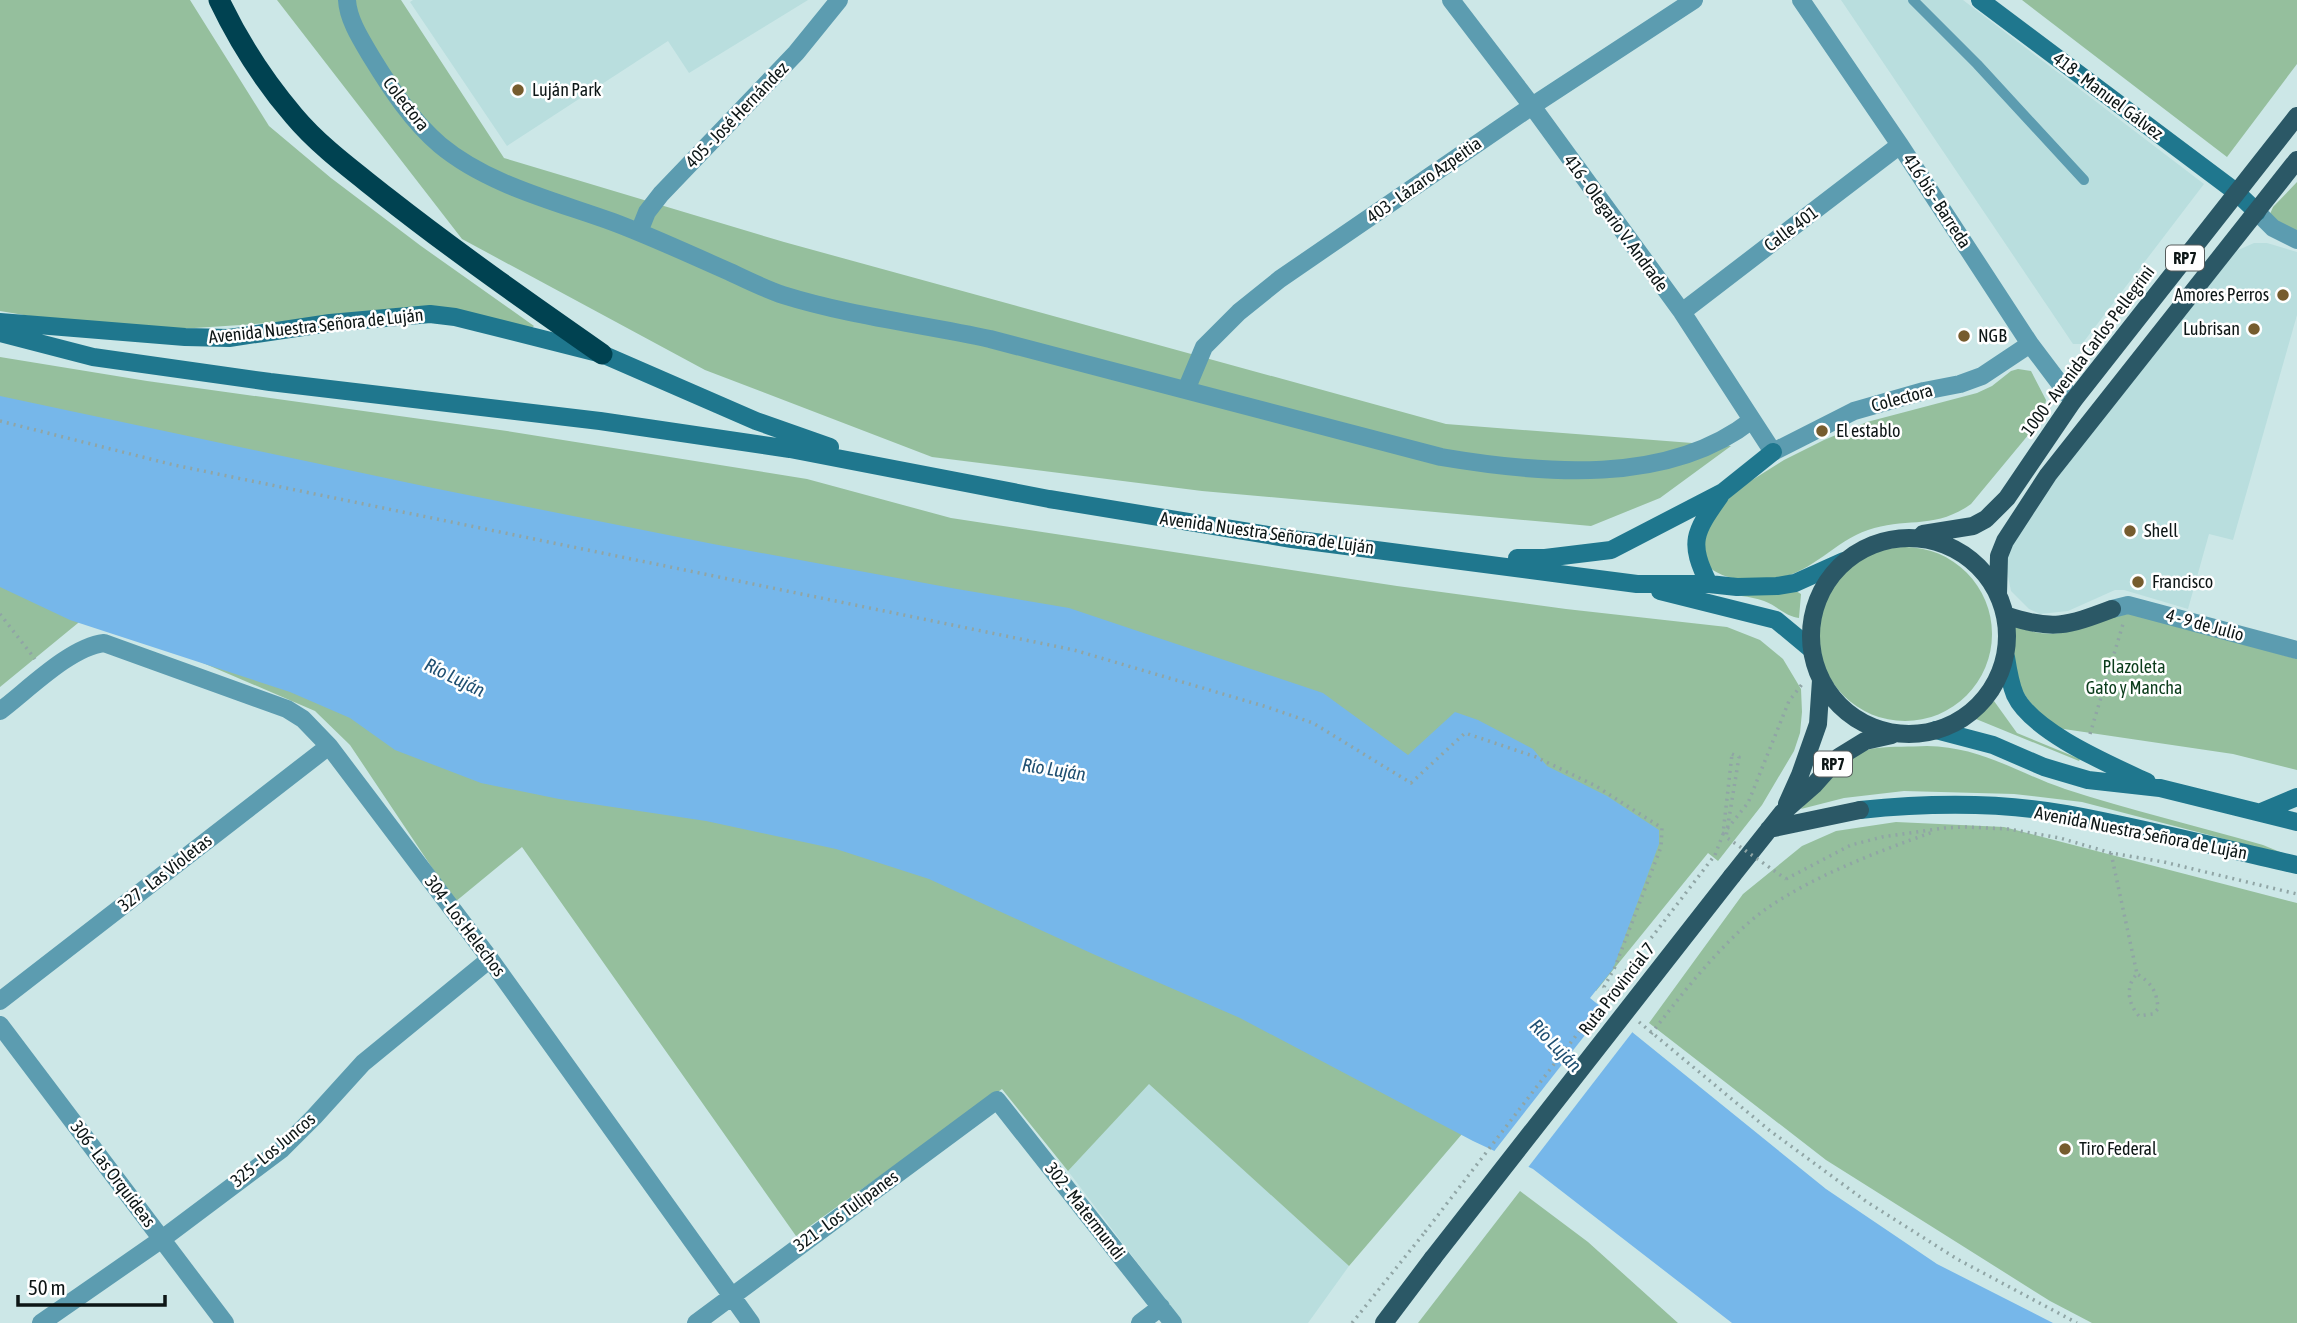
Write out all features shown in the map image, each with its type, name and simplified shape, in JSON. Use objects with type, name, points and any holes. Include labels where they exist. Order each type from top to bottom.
[{"type":"highway","points":[[225,5],[265,80],[296,118],[333,153],[458,254],[602,354]]},
{"type":"main road","name":"418 - Manuel Gálvez","points":[[1980,0],[2236,192],[2257,212]]},
{"type":"main road","name":"1000 - Avenida Carlos Pellegrini","points":[[1913,537],[1973,526],[1986,519],[2007,498],[2073,401],[2297,116]]},
{"type":"main road","name":"RP7","points":[[1998,594],[1999,556],[2011,528],[2057,464],[2297,160]]},
{"type":"main road","name":"Avenida Nuestra Señora de Luján","points":[[0,322],[229,338],[330,323],[430,314],[487,323],[602,354],[756,421],[900,470]]},
{"type":"main road","name":"Avenida Nuestra Señora de Luján","points":[[0,333],[93,357],[270,382],[600,421],[790,450],[1049,499],[1292,539],[1637,584],[1776,620],[1816,664]]},
{"type":"main road","points":[[1451,558],[1545,558],[1611,550],[1723,492],[1773,452]]},
{"type":"main road","points":[[1709,584],[1697,561],[1695,540],[1704,519],[1723,492]]},
{"type":"main road","name":"RP7","points":[[1913,537],[1943,543],[1969,558],[1990,580],[1998,594],[2008,636],[2006,657],[1984,701],[1958,722],[1911,735],[1877,730],[1844,710],[1816,664],[1811,632],[1817,601],[1833,573],[1844,561],[1876,543],[1913,537]]},
{"type":"main road","name":"Avenida Nuestra Señora de Luján","points":[[1637,584],[1709,584],[1737,587],[1795,583],[1844,561]]},
{"type":"main road","points":[[2005,615],[2045,626],[2074,622],[2120,607]]},
{"type":"main road","points":[[2006,657],[2016,696],[2026,710],[2068,744],[2160,788]]},
{"type":"main road","name":"Ruta Provincial 7","points":[[1782,813],[1800,775],[1818,724],[1816,664]]},
{"type":"main road","points":[[1936,730],[1993,745],[2088,780],[2160,788],[2297,822]]},
{"type":"main road","name":"Ruta Provincial 7","points":[[1384,1323],[1782,813],[1814,785],[1839,757],[1865,741],[1895,734]]},
{"type":"main road","points":[[2261,812],[2297,797]]},
{"type":"main road","name":"Avenida Nuestra Señora de Luján","points":[[1769,829],[1860,810],[1920,804],[1988,806],[2066,814],[2294,863]]},
{"type":"main road","points":[[2261,812],[2297,831]]},
{"type":"street","name":"405 - José Hernández","points":[[639,232],[647,212],[661,194],[796,53],[839,0]]},
{"type":"street","name":"416 - Olegario V. Andrade","points":[[1451,0],[1682,312],[1773,452]]},
{"type":"street","name":"403 - Lázaro Azpeitia","points":[[1186,390],[1204,347],[1239,312],[1280,279],[1531,106],[1694,0]]},
{"type":"street","name":"416 bis - Barreda","points":[[1801,0],[2030,344],[2073,401]]},
{"type":"street","name":"Colectora","points":[[347,1],[362,40],[383,76],[416,121],[440,145],[496,181],[639,232],[782,294],[842,310],[990,339],[1441,457],[1499,467],[1560,470],[1623,467],[1684,457],[1731,436],[1752,420]]},
{"type":"street","name":"Calle 401","points":[[1682,312],[1900,145]]},
{"type":"street","points":[[2257,212],[2273,228],[2297,240]]},
{"type":"street","name":"Colectora","points":[[1773,452],[1854,411],[1982,376],[2030,344]]},
{"type":"street","name":"4 - 9 de Julio","points":[[2120,607],[2297,650]]},
{"type":"street","name":"304 - Los Helechos","points":[[0,711],[76,652],[92,644],[104,643],[287,709],[303,719],[330,746],[490,959],[751,1323]]},
{"type":"street","name":"327 - Las Violetas","points":[[0,1001],[330,746]]},
{"type":"street","name":"325 - Los Juncos","points":[[41,1323],[162,1239],[282,1149],[363,1062],[490,959]]},
{"type":"street","name":"306 - Las Orquídeas","points":[[0,1025],[225,1323]]},
{"type":"street","name":"321 - Los Tulipanes","points":[[696,1323],[997,1100]]},
{"type":"street","name":"302 - Matermundi","points":[[997,1100],[1173,1323]]},
{"type":"street","points":[[1140,1323],[1161,1307]]},
{"type":"lane","points":[[1913,0],[1977,64],[2084,180]]},
{"type":"path","points":[[0,421],[201,470],[1074,650],[1268,707],[1313,723],[1411,783],[1465,733],[1536,757],[1596,786],[1662,828],[1661,847],[1615,967],[1604,987],[1623,1006]]},
{"type":"path","points":[[2084,752],[2120,607]]},
{"type":"path","points":[[0,614],[35,656],[34,670]]},
{"type":"path","points":[[1723,834],[1748,803],[1789,701],[1816,664]]},
{"type":"path","points":[[1352,1323],[1426,1232],[1715,855],[1723,834],[1732,754],[1739,757],[1726,837],[1786,879],[1851,845],[1944,828],[2008,829],[2060,838],[2111,853],[2164,862],[2297,894]]},
{"type":"path","points":[[1651,1034],[1694,978],[1748,923],[1792,893],[1883,850],[1944,828]]},
{"type":"path","points":[[2111,853],[2137,974],[2149,982],[2158,1001],[2158,1009],[2146,1016],[2139,1016],[2133,1010],[2130,997],[2129,988],[2137,974]]},
{"type":"path","points":[[1632,1015],[1651,1034],[1769,1130],[1867,1202],[1957,1259],[2077,1323]]},
{"type":"shaded area","points":[[808,0],[689,73],[668,41],[507,146],[410,2]]},
{"type":"shaded area","points":[[1841,0],[1963,0],[2204,184],[2082,344],[2073,344]]},
{"type":"shaded area","points":[[2254,243],[2267,243],[2297,252],[2297,315],[2233,540],[2209,534],[2188,609],[2124,590],[2115,590],[2068,611],[2040,614],[2029,609],[2011,591],[2006,567],[2007,555],[2023,521],[2236,251]]},
{"type":"shaded area","points":[[1149,1083],[1349,1266],[1308,1323],[1183,1323],[1068,1171]]},
{"type":"green space","points":[[0,0],[190,0],[269,126],[331,178],[421,246],[534,326],[531,329],[452,311],[179,329],[0,311]]},
{"type":"green space","points":[[277,0],[401,0],[504,158],[784,242],[1446,424],[1731,446],[1660,498],[1591,526],[1202,491],[932,457],[705,370],[462,239]]},
{"type":"green space","points":[[2022,0],[2297,0],[2297,64],[2227,157]]},
{"type":"green space","points":[[2297,182],[2297,234],[2285,231],[2270,214],[2273,207]]},
{"type":"green space","points":[[0,357],[147,381],[507,431],[807,479],[951,518],[1397,586],[1727,627],[1760,640],[1783,659],[1801,689],[1800,733],[1794,751],[1762,805],[1718,861],[1708,853],[1596,991],[1524,914],[0,435]]},
{"type":"green space","points":[[2018,369],[2031,371],[2046,400],[2043,417],[1971,504],[1945,517],[1868,530],[1845,541],[1802,570],[1778,578],[1732,578],[1706,565],[1702,533],[1725,502],[1741,487],[1784,460],[1824,440],[1867,422],[1977,393]]},
{"type":"green space","points":[[0,547],[819,818],[1498,1092],[1349,1266],[1149,1084],[1068,1171],[1002,1089],[796,1236],[522,847],[455,902],[350,745],[315,711],[89,614],[0,687]]},
{"type":"green space","points":[[1905,547],[1938,554],[1967,572],[1985,601],[1992,634],[1985,667],[1967,696],[1938,714],[1905,721],[1872,714],[1843,696],[1825,667],[1818,634],[1825,601],[1843,572],[1872,554]]},
{"type":"green space","points":[[1796,591],[1801,594],[1799,618],[1759,599],[1719,593]]},
{"type":"green space","name":"Plazoleta Gato y Mancha","points":[[2134,613],[2297,659],[2297,770],[2233,754],[2057,728],[2043,716],[2025,695],[2016,672],[2014,626],[2033,632],[2063,633]]},
{"type":"green space","points":[[1994,701],[2017,733],[2080,759],[2079,761],[1976,719]]},
{"type":"green space","points":[[1947,747],[1982,756],[2065,789],[2263,845],[2290,856],[2082,802],[2014,794],[1904,791],[1844,798],[1801,809],[1833,771],[1853,756],[1877,748]]},
{"type":"green space","points":[[1896,822],[2004,827],[2297,903],[2297,1323],[2092,1323],[2050,1301],[1826,1160],[1649,1023],[1743,894],[1802,846],[1836,831]]},
{"type":"green space","points":[[1520,1191],[1588,1242],[1678,1323],[1418,1323]]},
{"type":"water","name":"Río Luján","points":[[0,396],[713,544],[1069,608],[1323,693],[1408,755],[1455,712],[1478,720],[1533,749],[1547,766],[1607,796],[1659,830],[1659,844],[1613,969],[1590,998],[1826,1189],[1937,1264],[2053,1323],[1732,1323],[1533,1169],[1473,1141],[1240,1018],[929,879],[836,849],[706,821],[559,799],[481,783],[395,750],[350,718],[290,692],[70,620],[0,587]]},
{"type":"pier","points":[[1607,1007],[1634,1030],[1526,1170],[1492,1154]]},
{"type":"place","name":"Luján Park","points":[[518,90]]},
{"type":"place","name":"Amores Perros","points":[[2283,295]]},
{"type":"place","name":"Lubrisan","points":[[2254,329]]},
{"type":"place","name":"NGB","points":[[1964,336]]},
{"type":"place","name":"El establo","points":[[1822,431]]},
{"type":"place","name":"Shell","points":[[2130,531]]},
{"type":"place","name":"Francisco","points":[[2138,582]]},
{"type":"place","name":"Tiro Federal","points":[[2065,1149]]}]
